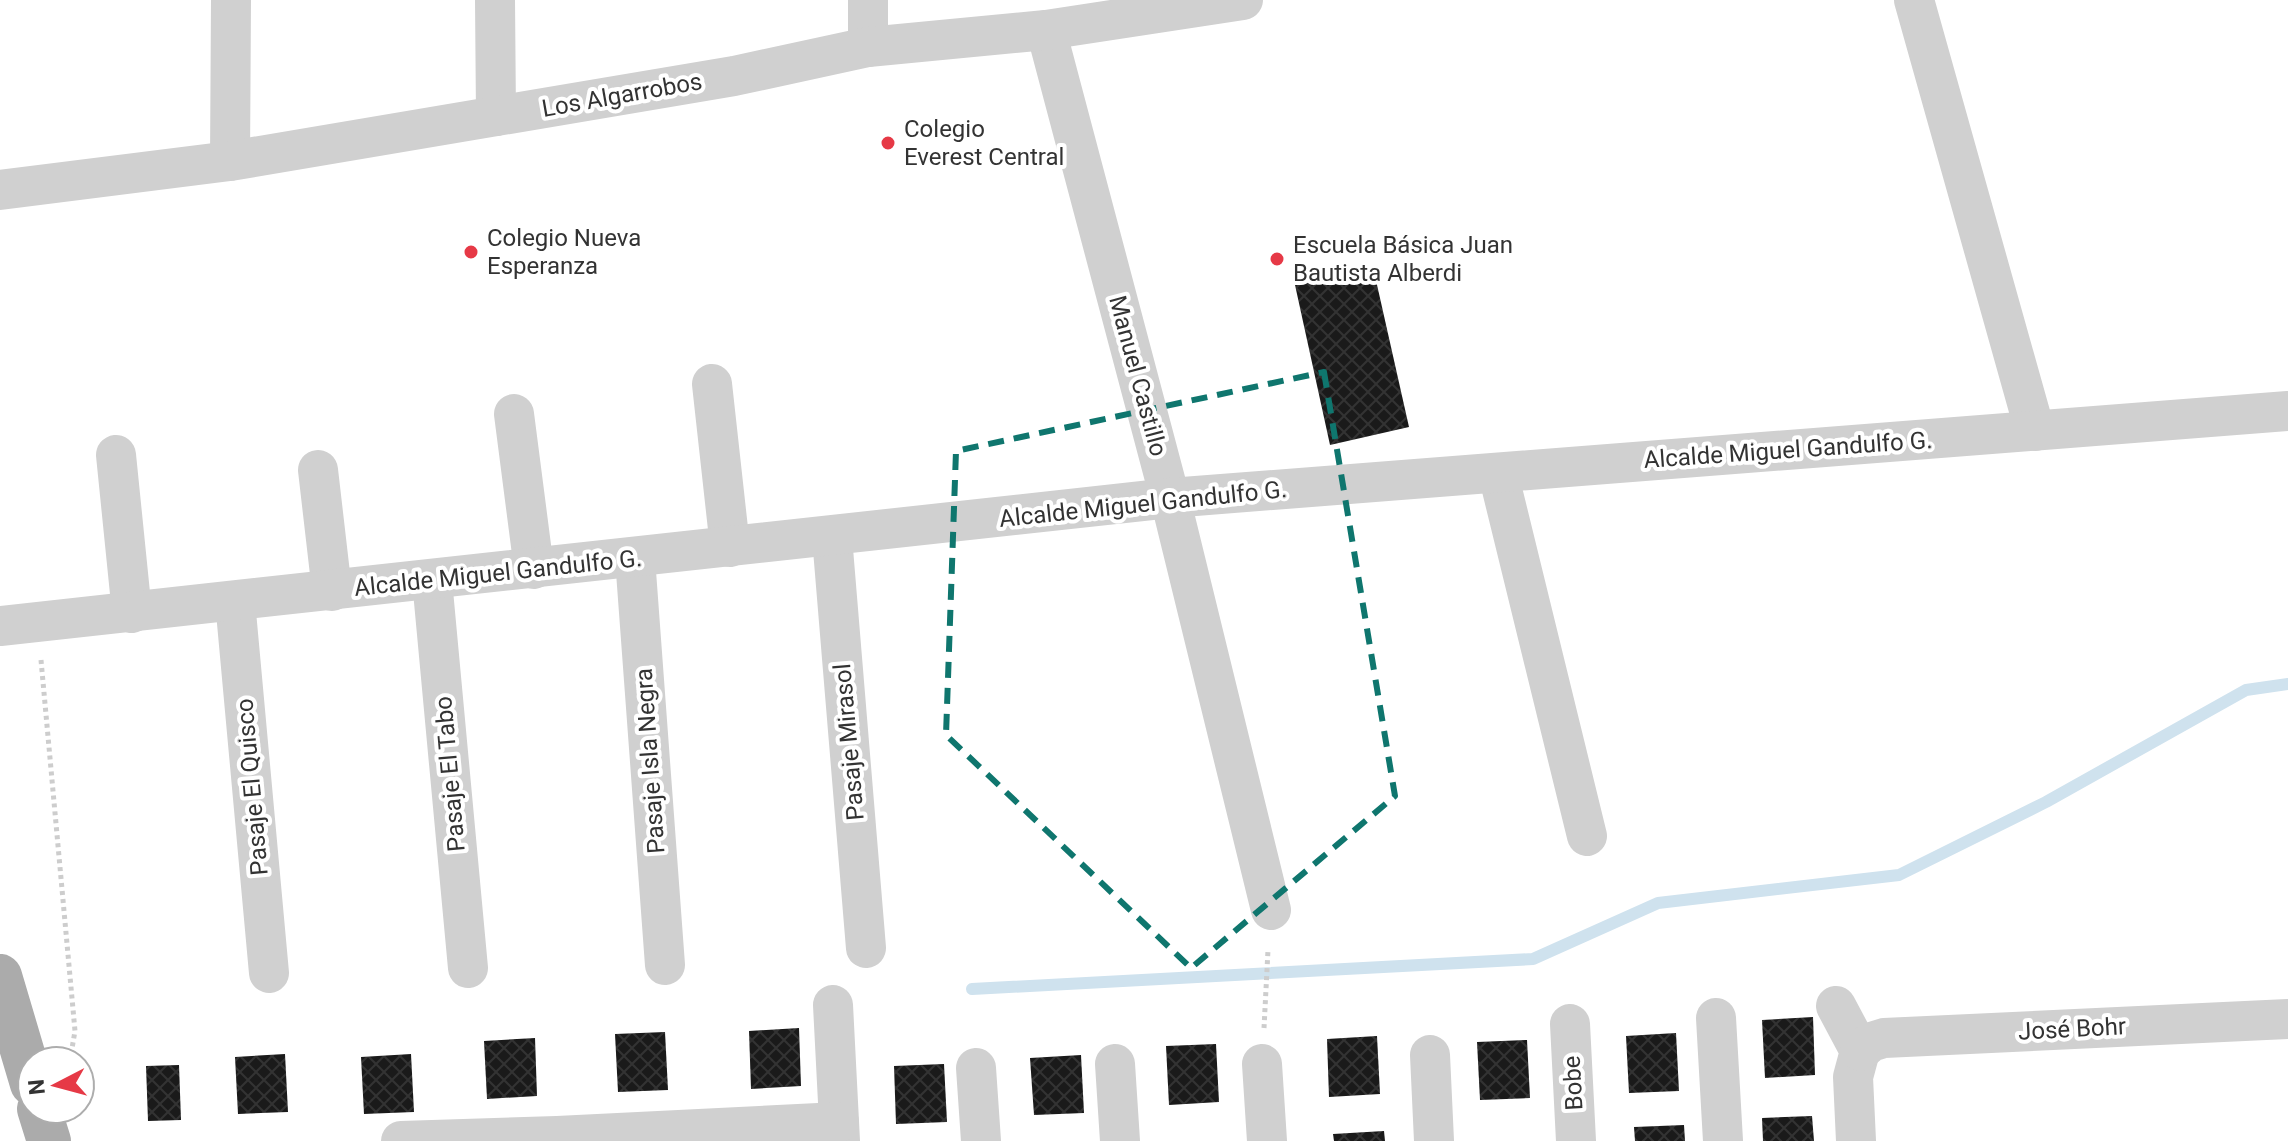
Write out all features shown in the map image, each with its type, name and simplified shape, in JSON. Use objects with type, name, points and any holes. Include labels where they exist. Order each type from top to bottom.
[{"type":"main road","points":[[0,976],[20,1045]]},
{"type":"street","points":[[230,161],[231,0]]},
{"type":"street","points":[[495,0],[496,116]]},
{"type":"street","points":[[868,0],[868,47]]},
{"type":"street","name":"Los Algarrobos","points":[[0,190],[230,161],[734,76],[868,47],[1046,30],[1170,5],[1243,0]]},
{"type":"street","points":[[1914,0],[2035,431]]},
{"type":"street","name":"Manuel Castillo","points":[[1046,30],[1170,498],[1271,910]]},
{"type":"street","points":[[712,384],[730,547]]},
{"type":"street","name":"Alcalde Miguel Gandulfo G.","points":[[19,624],[1170,498],[2288,411]]},
{"type":"street","points":[[514,414],[534,569]]},
{"type":"street","points":[[116,455],[132,613]]},
{"type":"street","points":[[318,470],[332,591]]},
{"type":"street","points":[[1498,473],[1587,836]]},
{"type":"street","name":"Pasaje Mirasol","points":[[832,537],[866,948]]},
{"type":"street","name":"Pasaje Isla Negra","points":[[635,558],[665,965]]},
{"type":"street","name":"Pasaje El Tabo","points":[[432,580],[468,968]]},
{"type":"street","name":"Pasaje El Quisco","points":[[235,601],[269,973]]},
{"type":"street","points":[[401,1141],[840,1131],[833,1005]]},
{"type":"street","points":[[1836,1006],[1860,1051],[1853,1077],[1856,1141]]},
{"type":"street","points":[[1716,1018],[1723,1141]]},
{"type":"street","name":"José Bohr","points":[[1860,1051],[1871,1042],[1884,1038],[2288,1019]]},
{"type":"street","name":"Bobe","points":[[1570,1024],[1576,1141]]},
{"type":"street","points":[[1430,1055],[1434,1141]]},
{"type":"street","points":[[1115,1064],[1120,1141]]},
{"type":"street","points":[[1262,1064],[1267,1141]]},
{"type":"street","points":[[976,1068],[981,1141]]},
{"type":"path","points":[[19,624],[75,1031],[73,1045]]},
{"type":"path","points":[[1262,1064],[1271,910]]},
{"type":"highlighted area","points":[[1324,372],[1395,796],[1191,968],[946,735],[956,451]]},
{"type":"building","points":[[1373,267],[1409,427],[1330,445],[1295,285]]},
{"type":"building","points":[[1813,1017],[1815,1075],[1765,1078],[1762,1020]]},
{"type":"building","points":[[799,1028],[801,1086],[751,1089],[749,1031]]},
{"type":"building","points":[[665,1032],[668,1090],[618,1092],[615,1034]]},
{"type":"building","points":[[1676,1033],[1679,1091],[1629,1093],[1626,1036]]},
{"type":"building","points":[[1377,1036],[1380,1094],[1329,1097],[1327,1039]]},
{"type":"building","points":[[535,1038],[537,1096],[487,1099],[484,1041]]},
{"type":"building","points":[[1527,1040],[1530,1098],[1480,1100],[1477,1042]]},
{"type":"building","points":[[1216,1044],[1219,1102],[1169,1105],[1166,1046]]},
{"type":"building","points":[[285,1054],[288,1112],[238,1114],[235,1057]]},
{"type":"building","points":[[411,1054],[414,1112],[364,1114],[361,1057]]},
{"type":"building","points":[[1081,1055],[1084,1113],[1034,1115],[1030,1058]]},
{"type":"building","points":[[944,1064],[947,1122],[896,1124],[894,1066]]},
{"type":"building","points":[[179,1065],[181,1120],[148,1121],[146,1066]]},
{"type":"building","points":[[1812,1116],[1814,1141],[1763,1141],[1762,1118]]},
{"type":"building","points":[[1684,1125],[1685,1141],[1635,1141],[1634,1127]]},
{"type":"building","points":[[1384,1131],[1385,1141],[1334,1141],[1333,1134]]},
{"type":"waterway","points":[[972,989],[1533,959],[1658,903],[1899,875],[2046,802],[2246,690],[2288,684]]},
{"type":"place","name":"Colegio Everest Central","points":[[888,143]]},
{"type":"place","name":"Colegio Nueva Esperanza","points":[[471,252]]},
{"type":"place","name":"Escuela Básica Juan Bautista Alberdi","points":[[1277,259]]}]
